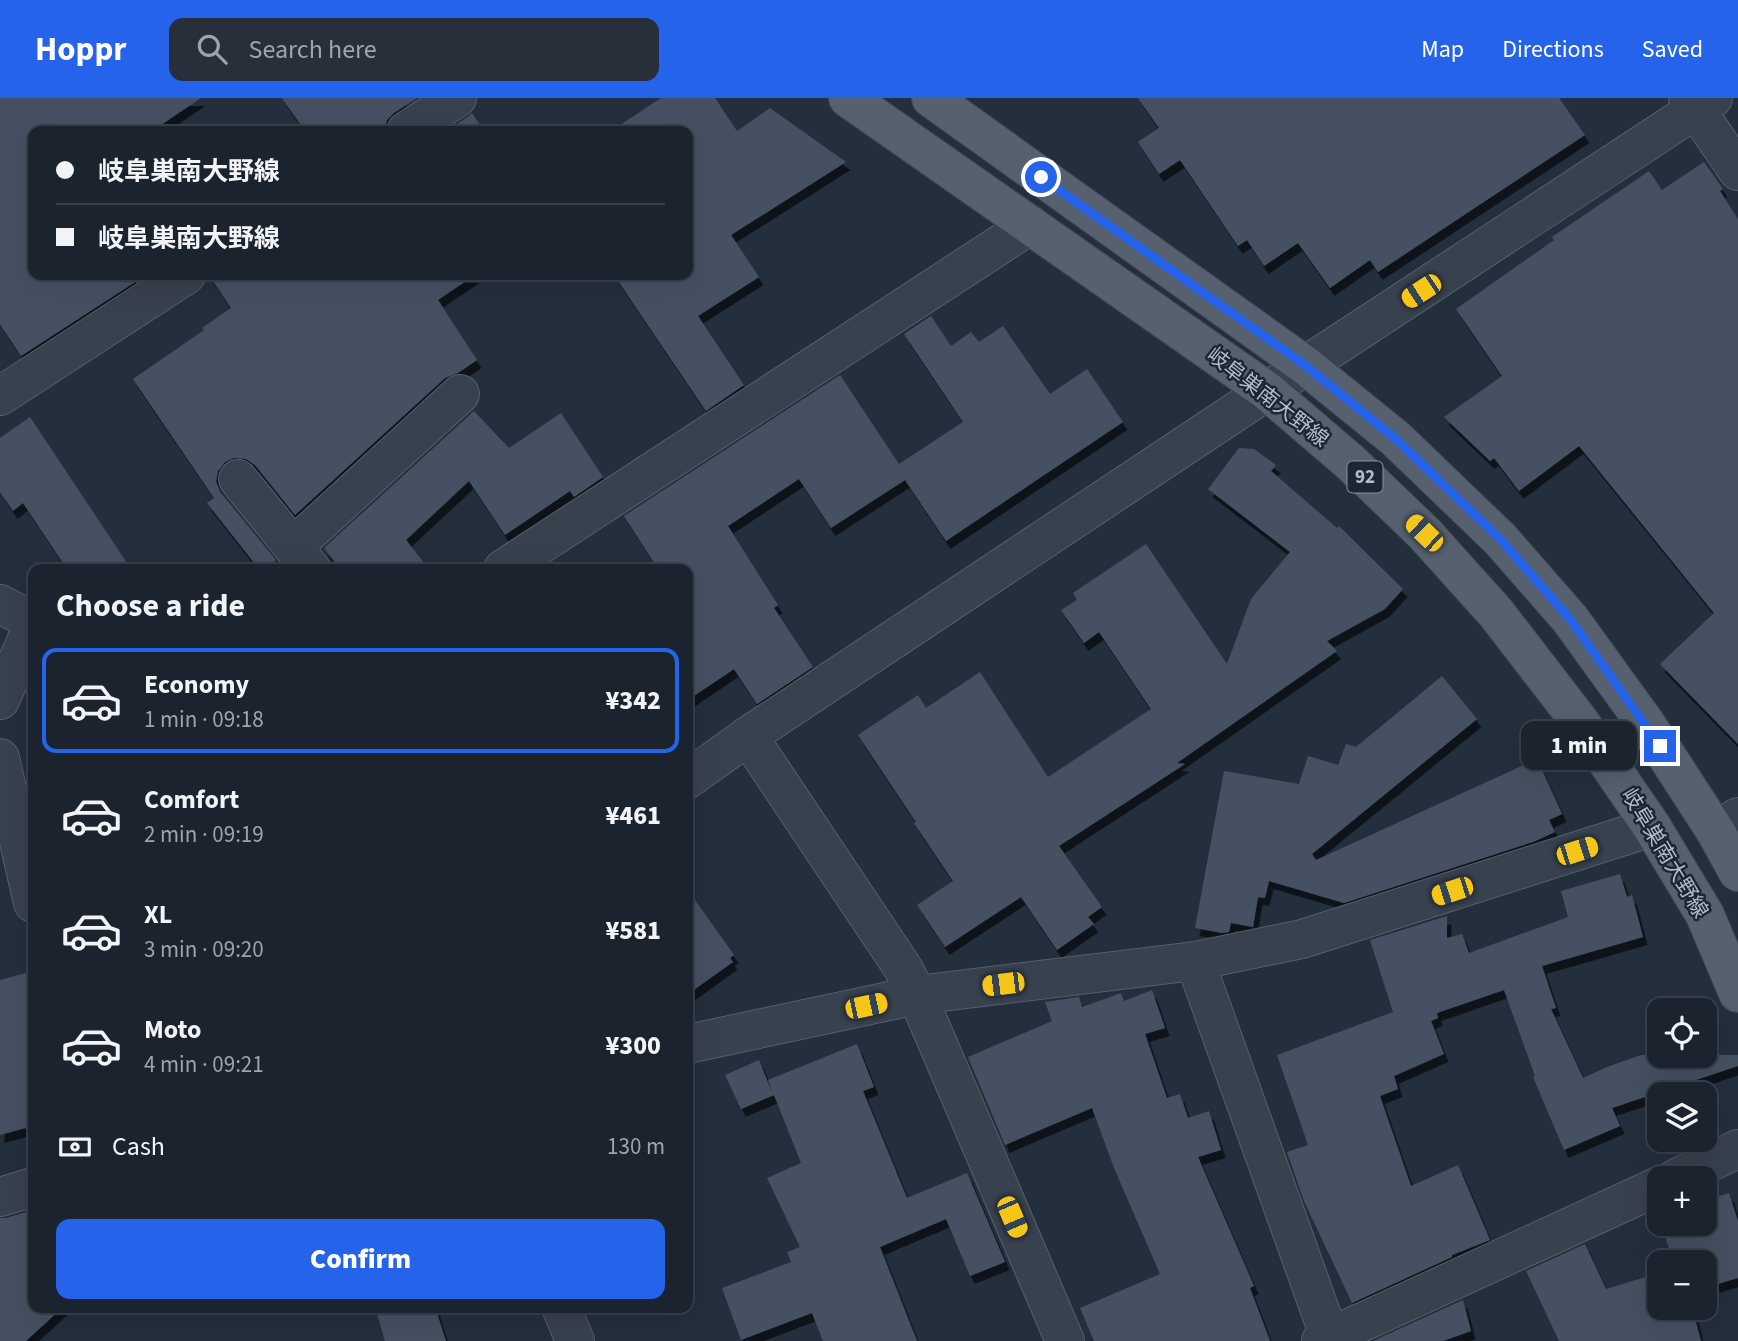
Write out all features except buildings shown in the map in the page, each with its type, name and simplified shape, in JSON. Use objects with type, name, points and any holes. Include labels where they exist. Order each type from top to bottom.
[{"type":"main road","name":"岐阜巣南大野線","points":[[848,98],[1267,391],[1350,462],[1424,533],[1496,613],[1580,722],[1652,827],[1704,915],[1738,993]]},
{"type":"main road","name":"岐阜巣南大野線","points":[[931,98],[1306,366],[1396,439],[1500,539],[1570,619],[1646,724],[1727,825],[1738,872]]},
{"type":"street","points":[[414,126],[457,98]]},
{"type":"street","points":[[693,775],[748,736],[1699,102],[1738,171]]},
{"type":"street","points":[[511,564],[1030,225]]},
{"type":"street","points":[[0,396],[178,280]]},
{"type":"street","points":[[238,479],[302,558],[460,394]]},
{"type":"street","points":[[0,604],[28,620]]},
{"type":"street","points":[[0,700],[28,635]]},
{"type":"street","points":[[748,736],[903,968],[1065,1341]]},
{"type":"street","points":[[0,758],[28,881]]},
{"type":"street","points":[[693,1043],[917,995],[1195,961],[1302,939],[1652,827]]},
{"type":"street","points":[[1195,961],[1327,1340],[1647,1191]]},
{"type":"street","points":[[1702,1166],[1738,1149]]},
{"type":"street","points":[[0,1197],[28,1189]]},
{"type":"street","points":[[563,1313],[575,1341]]},
{"type":"route","points":[[1041,177],[1306,366],[1396,439],[1500,539],[1570,619],[1660,746]]}]
